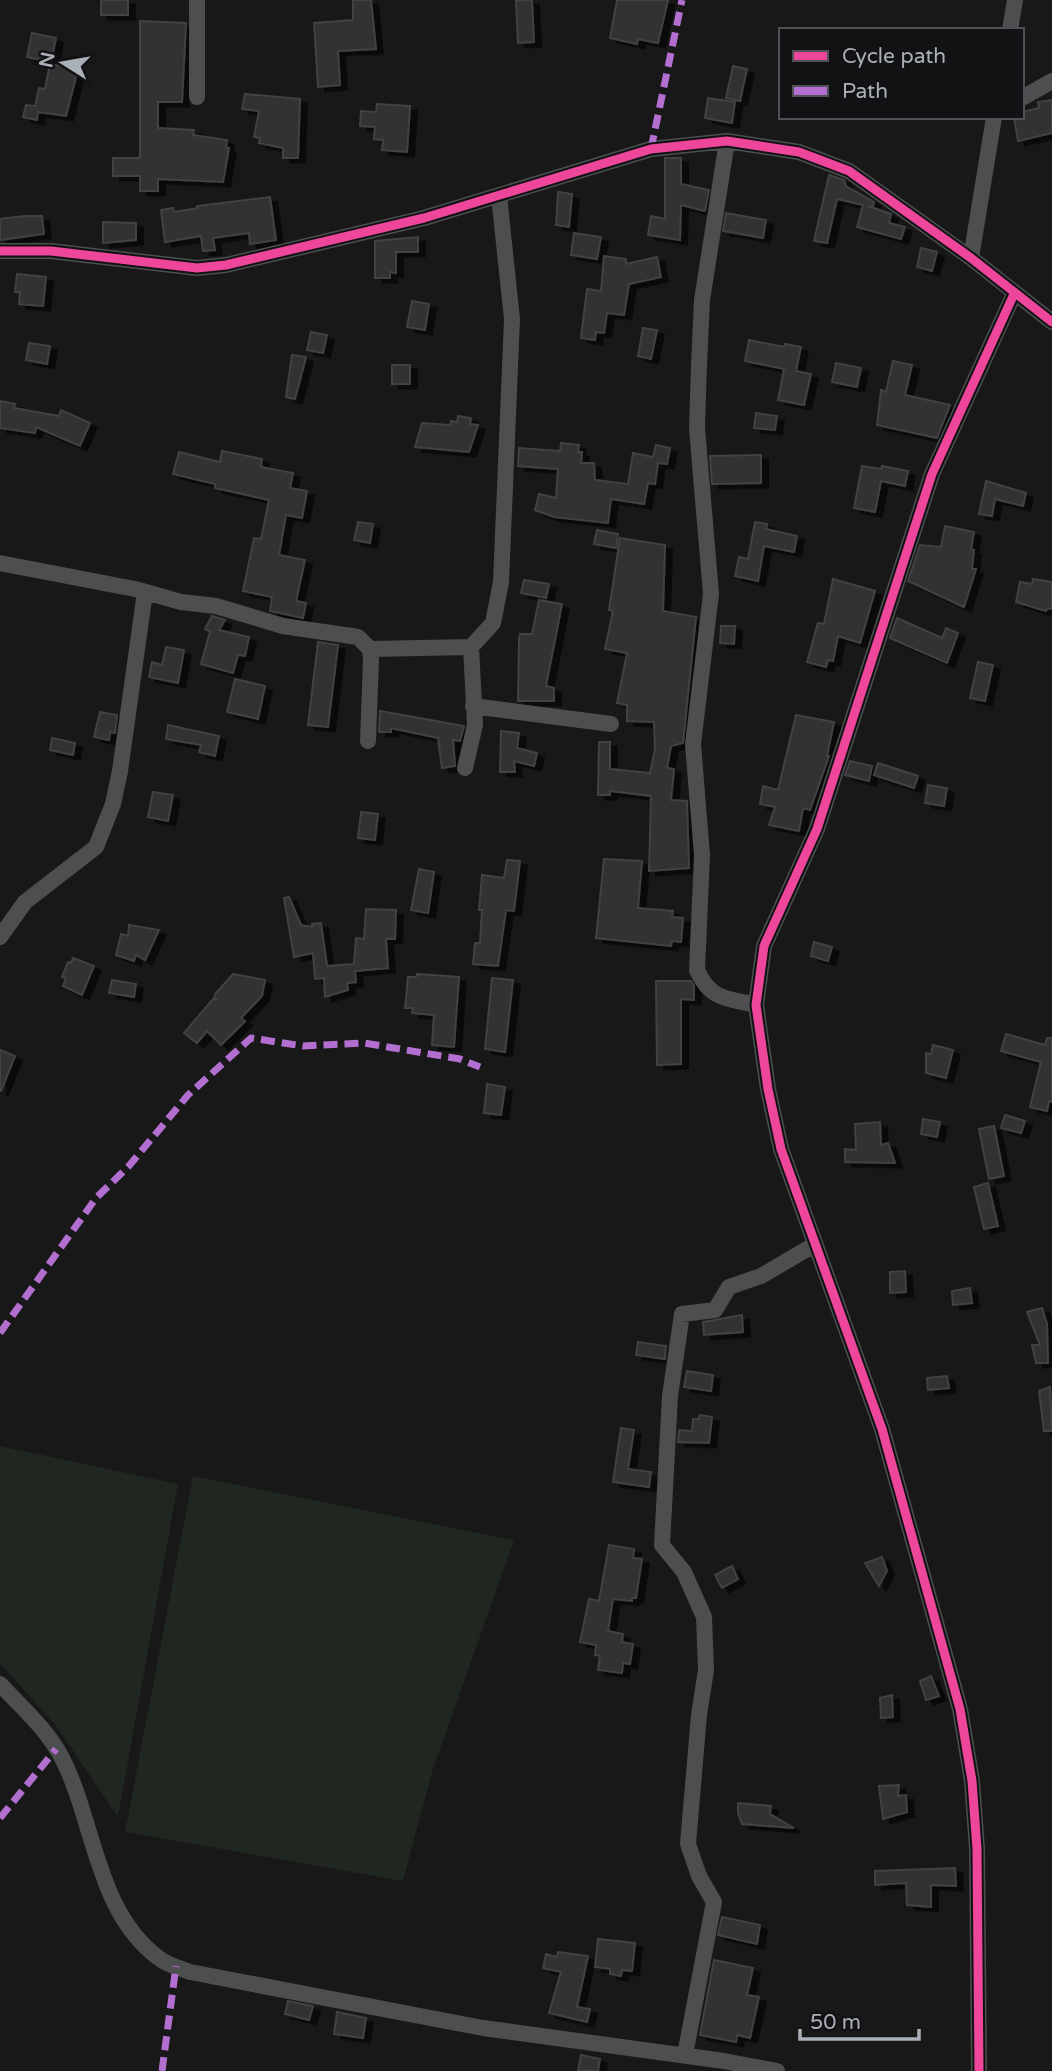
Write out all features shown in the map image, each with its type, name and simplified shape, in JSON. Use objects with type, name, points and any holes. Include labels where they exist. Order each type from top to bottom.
[{"type":"street","points":[[197,0],[197,97]]},
{"type":"street","points":[[1010,28],[1015,0]]},
{"type":"street","points":[[1024,97],[1052,81]]},
{"type":"street","points":[[971,258],[994,119]]},
{"type":"street","points":[[727,141],[702,300],[699,365],[697,428],[711,594],[693,744],[702,846],[697,970],[704,986],[713,995],[756,1004]]},
{"type":"street","points":[[0,251],[51,251],[197,268],[226,265],[329,242],[499,196],[598,162],[651,149],[727,141],[799,152],[849,171],[971,258],[1052,322]]},
{"type":"street","points":[[0,562],[181,602],[216,606],[284,626],[358,637],[370,649],[471,647],[493,624],[501,582],[512,320],[499,196]]},
{"type":"street","points":[[979,2071],[977,1849],[972,1781],[960,1709],[882,1429],[781,1149],[768,1088],[756,1004],[764,946],[817,829],[932,474],[1014,294]]},
{"type":"street","points":[[0,937],[25,902],[96,847],[113,804],[120,771],[145,592]]},
{"type":"street","points":[[466,768],[475,726],[471,647]]},
{"type":"street","points":[[368,741],[370,649]]},
{"type":"street","points":[[473,706],[611,724]]},
{"type":"street","points":[[685,2055],[714,1902],[699,1876],[688,1844],[699,1715],[706,1670],[704,1617],[684,1572],[662,1545],[670,1396],[682,1314],[715,1310],[729,1287],[761,1276],[814,1245]]},
{"type":"street","points":[[0,1684],[39,1722],[62,1760],[111,1896],[134,1933],[160,1959],[190,1972],[483,2028],[685,2055],[777,2071]]},
{"type":"shaded area","points":[[0,1446],[178,1484],[118,1817],[57,1727],[0,1663]]},
{"type":"shaded area","points":[[193,1476],[514,1540],[432,1772],[403,1881],[125,1832]]},
{"type":"building","points":[[101,0],[128,0],[128,15],[101,15]]},
{"type":"building","points":[[353,0],[371,0],[376,49],[338,51],[340,85],[318,87],[314,23],[353,20]]},
{"type":"building","points":[[516,0],[532,0],[534,42],[518,43]]},
{"type":"building","points":[[617,0],[668,0],[658,43],[638,39],[637,44],[610,38]]},
{"type":"building","points":[[140,21],[186,23],[182,102],[158,102],[158,128],[194,130],[193,135],[227,140],[226,148],[229,148],[223,182],[158,179],[158,191],[140,191],[140,176],[113,176],[113,158],[140,158]]},
{"type":"building","points":[[32,33],[56,38],[51,62],[27,57]]},
{"type":"building","points":[[50,64],[78,69],[66,116],[38,112],[37,120],[23,117],[26,105],[35,106],[39,88],[45,89]]},
{"type":"building","points":[[733,66],[747,69],[740,101],[726,98]]},
{"type":"building","points":[[245,94],[300,99],[298,158],[283,158],[283,148],[259,143],[260,138],[254,137],[259,111],[242,109]]},
{"type":"building","points":[[708,98],[735,102],[732,123],[705,118]]},
{"type":"building","points":[[1052,100],[1052,133],[1018,141],[1014,119],[1024,119],[1024,112],[1039,108],[1038,102]]},
{"type":"building","points":[[377,104],[410,106],[407,152],[382,150],[383,140],[374,139],[375,127],[360,126],[361,111],[376,112]]},
{"type":"building","points":[[665,158],[681,158],[681,184],[709,190],[705,211],[681,205],[680,240],[648,235],[651,216],[665,219]]},
{"type":"building","points":[[829,175],[844,180],[846,186],[874,202],[873,207],[868,206],[891,214],[889,223],[905,227],[901,239],[857,227],[863,205],[837,199],[827,243],[814,241]]},
{"type":"building","points":[[558,192],[572,194],[569,227],[556,225]]},
{"type":"building","points":[[270,197],[276,240],[250,244],[249,233],[213,238],[215,250],[203,251],[201,236],[165,242],[161,210],[173,208],[174,212],[198,208],[197,206]]},
{"type":"building","points":[[726,213],[766,220],[763,238],[723,231]]},
{"type":"building","points":[[42,216],[44,234],[0,240],[0,219]]},
{"type":"building","points":[[103,222],[136,223],[136,240],[103,243]]},
{"type":"building","points":[[574,233],[601,237],[597,259],[571,255]]},
{"type":"building","points":[[418,237],[418,252],[396,252],[396,273],[390,272],[390,278],[375,278],[375,241]]},
{"type":"building","points":[[921,248],[937,252],[932,271],[917,267]]},
{"type":"building","points":[[604,256],[626,259],[626,264],[657,257],[661,277],[629,284],[624,315],[607,313],[604,333],[596,332],[595,340],[581,338],[587,289],[601,291]]},
{"type":"building","points":[[17,274],[46,277],[43,306],[19,304],[20,292],[15,292]]},
{"type":"building","points":[[412,301],[429,304],[425,330],[407,327]]},
{"type":"building","points":[[643,328],[657,330],[651,359],[638,356]]},
{"type":"building","points":[[311,332],[327,335],[323,353],[307,350]]},
{"type":"building","points":[[749,340],[784,347],[785,344],[801,347],[796,371],[811,374],[804,405],[778,400],[784,369],[745,361]]},
{"type":"building","points":[[29,343],[50,346],[47,364],[26,360]]},
{"type":"building","points":[[292,355],[306,357],[295,399],[286,397]]},
{"type":"building","points":[[893,361],[912,365],[905,395],[950,405],[937,438],[877,425],[881,390],[886,392]]},
{"type":"building","points":[[836,363],[861,368],[857,387],[832,382]]},
{"type":"building","points":[[392,365],[410,365],[410,384],[392,384]]},
{"type":"building","points":[[0,401],[15,404],[14,408],[59,416],[61,410],[90,423],[80,446],[36,427],[35,433],[0,428]]},
{"type":"building","points":[[756,413],[777,416],[775,430],[754,428]]},
{"type":"building","points":[[458,416],[471,418],[470,424],[478,425],[469,452],[415,447],[422,423],[450,425],[451,421],[457,422]]},
{"type":"building","points":[[561,443],[579,445],[578,452],[582,452],[581,463],[594,463],[595,480],[628,484],[633,453],[653,457],[656,445],[670,448],[667,464],[658,463],[655,484],[648,483],[644,504],[611,499],[608,523],[554,517],[535,510],[539,494],[556,498],[558,469],[518,466],[519,448],[560,451]]},
{"type":"building","points":[[222,451],[262,459],[261,467],[293,473],[290,488],[307,491],[302,518],[286,515],[279,555],[305,560],[296,601],[306,603],[303,618],[270,611],[272,597],[243,591],[254,538],[261,539],[269,500],[215,488],[215,484],[173,474],[179,452],[220,462]]},
{"type":"building","points":[[761,455],[761,483],[712,484],[710,456]]},
{"type":"building","points":[[862,466],[881,469],[882,466],[908,471],[905,486],[881,481],[875,512],[854,508]]},
{"type":"building","points":[[986,481],[1026,493],[1023,506],[995,499],[992,516],[979,514]]},
{"type":"building","points":[[358,522],[373,524],[370,543],[354,540]]},
{"type":"building","points":[[755,522],[767,524],[766,529],[797,536],[794,552],[764,546],[758,581],[735,576],[739,557],[748,559]]},
{"type":"building","points":[[945,526],[974,532],[972,569],[976,569],[964,607],[908,581],[920,545],[941,547]]},
{"type":"building","points":[[597,530],[618,534],[616,548],[594,544]]},
{"type":"building","points":[[620,538],[665,545],[663,611],[696,617],[683,743],[671,746],[667,768],[674,769],[671,800],[687,801],[689,868],[649,871],[651,796],[610,791],[610,795],[598,795],[599,742],[610,742],[610,769],[650,773],[655,749],[654,722],[627,721],[627,705],[617,703],[627,653],[605,649],[613,611],[609,610]]},
{"type":"building","points":[[833,579],[875,591],[860,643],[838,636],[833,661],[828,660],[826,667],[807,662],[818,623],[824,624]]},
{"type":"building","points":[[1033,579],[1052,582],[1052,609],[1047,608],[1046,611],[1016,602],[1020,582],[1032,584]]},
{"type":"building","points":[[524,580],[549,584],[546,598],[521,593]]},
{"type":"building","points":[[539,600],[562,604],[546,686],[554,688],[554,701],[518,701],[520,634],[532,634]]},
{"type":"building","points":[[212,616],[225,620],[219,630],[249,637],[245,656],[238,655],[233,673],[201,664],[210,632],[205,629]]},
{"type":"building","points":[[897,618],[942,638],[946,628],[958,633],[947,663],[890,638]]},
{"type":"building","points":[[721,626],[735,626],[734,644],[720,643]]},
{"type":"building","points":[[318,642],[338,645],[328,727],[308,725]]},
{"type":"building","points":[[166,647],[184,650],[178,683],[149,677],[152,662],[162,665]]},
{"type":"building","points":[[978,662],[993,665],[985,701],[970,698]]},
{"type":"building","points":[[235,679],[265,686],[258,719],[227,712]]},
{"type":"building","points":[[380,711],[464,726],[460,741],[453,740],[455,766],[442,768],[438,738],[391,728],[391,732],[379,732]]},
{"type":"building","points":[[100,712],[117,715],[115,733],[110,732],[109,740],[94,737]]},
{"type":"building","points":[[796,715],[834,722],[829,756],[810,810],[803,808],[799,831],[769,825],[775,807],[760,804],[763,786],[778,790]]},
{"type":"building","points":[[168,725],[219,736],[215,756],[199,752],[201,745],[166,739]]},
{"type":"building","points":[[501,731],[519,733],[517,748],[537,753],[534,766],[514,761],[515,772],[500,772]]},
{"type":"building","points":[[52,738],[75,743],[73,755],[50,750]]},
{"type":"building","points":[[850,761],[872,766],[869,781],[845,775]]},
{"type":"building","points":[[878,763],[918,776],[914,788],[874,775]]},
{"type":"building","points":[[928,785],[947,788],[944,806],[925,803]]},
{"type":"building","points":[[153,792],[173,795],[168,821],[148,817]]},
{"type":"building","points":[[361,812],[378,814],[375,840],[358,838]]},
{"type":"building","points":[[604,859],[642,861],[638,908],[673,911],[672,917],[683,918],[681,942],[672,941],[671,946],[596,938]]},
{"type":"building","points":[[507,860],[520,861],[514,911],[506,910],[498,966],[473,964],[475,943],[480,943],[482,875],[504,878]]},
{"type":"building","points":[[419,869],[434,872],[428,913],[411,910]]},
{"type":"building","points":[[289,897],[301,925],[312,927],[312,924],[321,923],[327,966],[354,964],[356,938],[364,939],[366,909],[396,910],[395,939],[386,939],[388,968],[355,971],[356,982],[347,983],[348,990],[325,997],[324,978],[315,979],[313,953],[294,957],[284,898]]},
{"type":"building","points":[[129,925],[159,930],[145,960],[136,955],[134,961],[116,955],[121,934],[128,936]]},
{"type":"building","points":[[814,942],[832,947],[828,961],[811,956]]},
{"type":"building","points":[[73,958],[94,966],[82,995],[63,986],[66,978],[62,977],[68,962],[71,963]]},
{"type":"building","points":[[233,974],[265,980],[262,996],[241,1018],[245,1021],[221,1045],[207,1031],[197,1043],[184,1033],[213,999],[218,1000],[214,998],[216,993]]},
{"type":"building","points":[[417,974],[459,977],[454,1047],[432,1045],[434,1015],[412,1013],[413,1008],[405,1008],[408,977],[416,977]]},
{"type":"building","points":[[492,978],[513,980],[505,1052],[485,1049]]},
{"type":"building","points":[[112,980],[136,984],[134,997],[109,993]]},
{"type":"building","points":[[656,981],[691,981],[694,986],[694,1000],[681,999],[681,1064],[657,1065]]},
{"type":"building","points":[[1006,1034],[1045,1045],[1047,1038],[1052,1038],[1052,1102],[1049,1101],[1047,1111],[1030,1107],[1041,1062],[1001,1051]]},
{"type":"building","points":[[933,1045],[953,1050],[946,1078],[926,1073],[926,1053],[931,1054]]},
{"type":"building","points":[[0,1050],[15,1056],[1,1091],[0,1091]]},
{"type":"building","points":[[487,1084],[505,1087],[501,1115],[484,1113]]},
{"type":"building","points":[[1005,1115],[1025,1121],[1021,1133],[1001,1128]]},
{"type":"building","points":[[923,1119],[940,1122],[937,1137],[921,1134]]},
{"type":"building","points":[[880,1122],[881,1145],[888,1143],[895,1163],[845,1162],[845,1149],[856,1150],[855,1124]]},
{"type":"building","points":[[994,1126],[1004,1176],[989,1179],[979,1129]]},
{"type":"building","points":[[988,1183],[998,1226],[984,1229],[974,1187]]},
{"type":"building","points":[[905,1271],[906,1292],[890,1293],[890,1272]]},
{"type":"building","points":[[970,1288],[972,1303],[953,1305],[952,1291]]},
{"type":"building","points":[[1042,1308],[1047,1324],[1048,1363],[1036,1363],[1032,1345],[1040,1345],[1027,1312]]},
{"type":"building","points":[[742,1315],[743,1332],[704,1335],[703,1322]]},
{"type":"building","points":[[638,1342],[666,1346],[665,1359],[636,1355]]},
{"type":"building","points":[[687,1371],[713,1375],[711,1391],[684,1387]]},
{"type":"building","points":[[947,1376],[949,1388],[928,1390],[927,1378]]},
{"type":"building","points":[[1050,1387],[1052,1431],[1044,1431],[1039,1391]]},
{"type":"building","points":[[700,1415],[712,1417],[709,1443],[678,1442],[679,1430],[692,1431],[693,1419],[699,1419]]},
{"type":"building","points":[[621,1428],[634,1430],[628,1469],[651,1472],[649,1487],[613,1482]]},
{"type":"building","points":[[609,1545],[634,1549],[633,1558],[642,1559],[636,1598],[632,1598],[632,1601],[613,1599],[608,1631],[623,1634],[622,1642],[633,1644],[630,1664],[623,1663],[622,1673],[598,1670],[600,1656],[595,1655],[596,1645],[580,1642],[589,1599],[599,1601]]},
{"type":"building","points":[[882,1557],[887,1571],[879,1586],[865,1563]]},
{"type":"building","points":[[732,1566],[738,1579],[722,1588],[715,1575]]},
{"type":"building","points":[[931,1676],[939,1696],[926,1700],[920,1681]]},
{"type":"building","points":[[892,1695],[893,1717],[881,1718],[880,1698]]},
{"type":"building","points":[[899,1785],[898,1796],[906,1795],[907,1812],[883,1819],[879,1786]]},
{"type":"building","points":[[738,1803],[771,1806],[770,1814],[794,1828],[742,1824]]},
{"type":"building","points":[[955,1868],[956,1886],[931,1885],[931,1907],[907,1905],[906,1883],[875,1885],[875,1871]]},
{"type":"building","points":[[722,1917],[760,1925],[757,1944],[718,1935]]},
{"type":"building","points":[[598,1939],[635,1943],[632,1971],[622,1970],[621,1976],[610,1974],[610,1969],[595,1967]]},
{"type":"building","points":[[558,1952],[588,1956],[577,2007],[590,2009],[587,2022],[549,2013],[561,1972],[543,1968],[546,1954],[557,1957]]},
{"type":"building","points":[[714,1960],[753,1968],[747,1995],[759,1997],[750,2038],[737,2035],[736,2042],[700,2035]]},
{"type":"building","points":[[288,2001],[313,2006],[309,2020],[285,2014]]},
{"type":"building","points":[[337,2012],[366,2018],[363,2038],[334,2034]]},
{"type":"building","points":[[581,2055],[600,2059],[598,2071],[578,2071]]},
{"type":"marked path","points":[[651,149],[682,0]]},
{"type":"marked path","points":[[0,1333],[96,1198],[128,1167],[188,1095],[251,1038],[303,1046],[364,1043],[460,1059],[480,1067]]},
{"type":"marked path","points":[[0,1818],[56,1749]]},
{"type":"marked path","points":[[162,2071],[176,1966]]},
{"type":"cycle path","points":[[0,251],[51,251],[197,268],[226,265],[424,218],[651,149],[727,141],[799,152],[849,171],[971,258],[1052,322]]},
{"type":"cycle path","points":[[979,2071],[977,1849],[972,1781],[960,1709],[882,1429],[781,1149],[768,1089],[756,1005],[764,946],[817,829],[932,474],[1014,294]]}]
